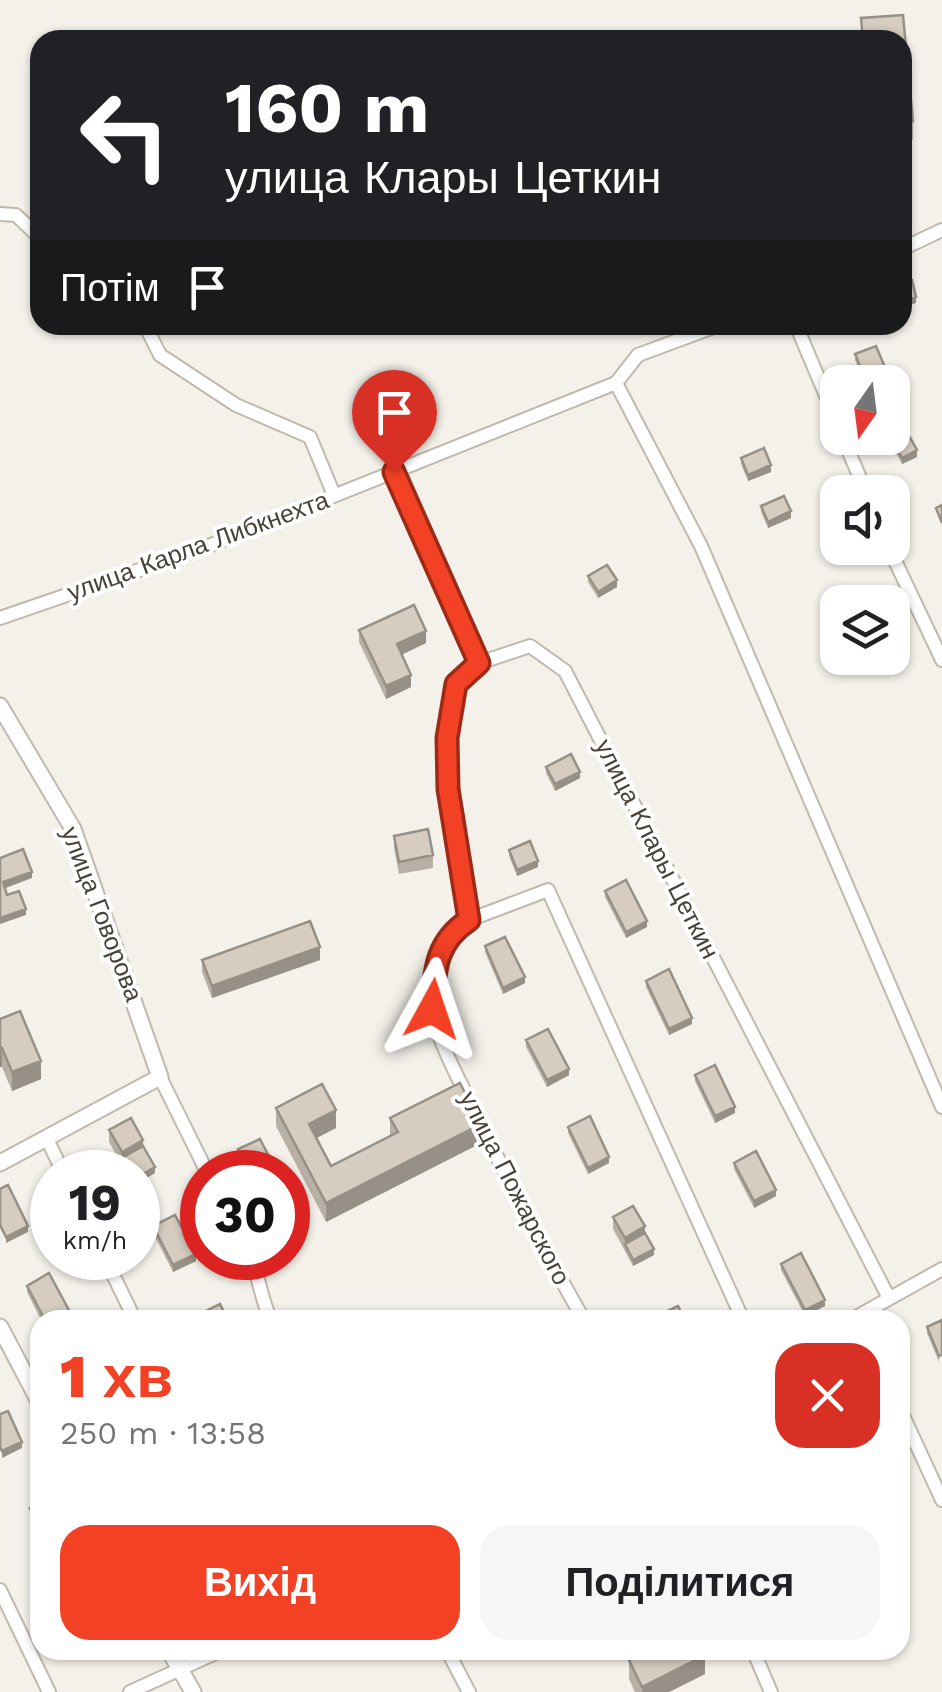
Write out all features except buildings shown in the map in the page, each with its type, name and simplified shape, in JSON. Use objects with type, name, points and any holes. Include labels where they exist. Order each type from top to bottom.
[{"type":"street","points":[[0,214],[16,215],[30,228]]},
{"type":"street","points":[[912,244],[942,230]]},
{"type":"street","points":[[150,335],[160,354],[236,405],[310,437],[334,496]]},
{"type":"street","name":"улица Карла Либкнехта","points":[[0,618],[206,546],[616,384],[638,355],[693,335]]},
{"type":"street","points":[[800,335],[820,382]]},
{"type":"street","points":[[616,384],[701,546],[942,1107]]},
{"type":"street","points":[[394,472],[479,663],[456,684],[447,738],[448,789],[469,920],[548,890],[737,1310]]},
{"type":"street","points":[[897,565],[942,660]]},
{"type":"street","name":"улица Клары Цеткин","points":[[479,663],[530,646],[564,671],[889,1298]]},
{"type":"street","name":"улица Говорова","points":[[0,706],[73,829],[160,1076],[197,1150]]},
{"type":"street","name":"улица Пожарского","points":[[469,920],[436,957],[432,1009],[474,1110],[542,1247],[578,1310]]},
{"type":"street","points":[[0,1163],[160,1076]]},
{"type":"street","points":[[46,1137],[52,1150]]},
{"type":"street","points":[[870,1310],[942,1270]]},
{"type":"street","points":[[116,1280],[130,1310]]},
{"type":"street","points":[[261,1280],[266,1310]]},
{"type":"street","points":[[0,1327],[30,1385]]},
{"type":"street","points":[[910,1431],[942,1500]]},
{"type":"street","points":[[0,1590],[30,1652]]},
{"type":"street","points":[[34,1660],[49,1692]]},
{"type":"street","points":[[175,1660],[193,1692]]},
{"type":"street","points":[[130,1692],[203,1660]]},
{"type":"street","points":[[452,1660],[469,1692]]},
{"type":"street","points":[[757,1660],[771,1692]]},
{"type":"route","points":[[394,472],[479,663],[456,684],[447,738],[448,789],[469,920],[436,957],[432,1009]]}]
